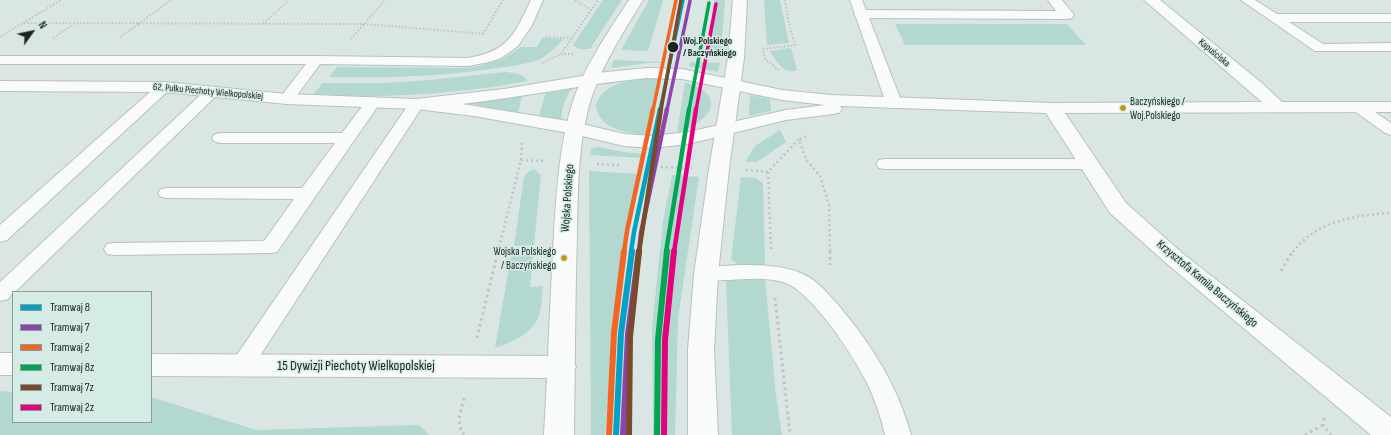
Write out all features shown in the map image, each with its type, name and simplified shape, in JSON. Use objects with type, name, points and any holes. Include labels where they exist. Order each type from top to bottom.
[{"type":"street","name":"Wojska Polskiego","points":[[559,435],[565,250],[570,163],[574,128],[583,97],[590,80],[636,0]]},
{"type":"street","points":[[703,435],[701,350],[706,274],[719,169],[733,86],[740,0]]},
{"type":"street","points":[[859,7],[1068,15],[1055,0]]},
{"type":"street","name":"Kapuściska","points":[[1151,0],[1257,88],[1277,107]]},
{"type":"street","points":[[416,104],[533,89],[629,74],[667,73],[682,74],[733,86],[782,95],[831,100],[894,103],[1052,108],[1391,107]]},
{"type":"street","name":"62. Pułku Piechoty Wielkopolskiej","points":[[0,86],[164,87],[287,99],[416,104]]},
{"type":"street","points":[[416,104],[474,111],[574,128],[624,140],[652,142],[682,139],[726,128],[812,111],[894,103]]},
{"type":"street","name":"Krzysztofa Kamila Baczyńskiego","points":[[1052,108],[1118,208],[1174,258],[1391,434]]},
{"type":"street","points":[[0,364],[12,364]]},
{"type":"street","name":"15 Dywizji Piechoty Wielkopolskiej","points":[[152,365],[562,366]]},
{"type":"lane","points":[[0,60],[316,60],[468,62],[484,60],[498,55],[518,39],[538,0]]},
{"type":"lane","points":[[1247,0],[1320,48],[1391,47]]},
{"type":"lane","points":[[859,7],[894,103]]},
{"type":"lane","points":[[1275,18],[1391,18]]},
{"type":"lane","points":[[287,99],[316,60]]},
{"type":"lane","points":[[0,236],[164,87]]},
{"type":"lane","points":[[0,294],[213,91]]},
{"type":"lane","points":[[114,249],[270,247],[372,103]]},
{"type":"lane","points":[[242,365],[416,104]]},
{"type":"lane","points":[[1358,107],[1391,130]]},
{"type":"lane","points":[[220,138],[347,138]]},
{"type":"lane","points":[[885,164],[1088,164]]},
{"type":"lane","points":[[168,193],[308,194]]},
{"type":"lane","points":[[706,274],[772,272],[798,280],[813,290],[873,370],[898,435]]},
{"type":"path","points":[[0,37],[61,0]]},
{"type":"path","points":[[117,40],[171,0]]},
{"type":"path","points":[[262,24],[289,0]]},
{"type":"path","points":[[468,62],[503,0]]},
{"type":"path","points":[[575,0],[591,10]]},
{"type":"path","points":[[533,89],[535,67],[561,54],[598,0]]},
{"type":"path","points":[[763,49],[795,45],[788,20],[785,0]]},
{"type":"path","points":[[23,24],[364,24],[484,34],[571,38]]},
{"type":"path","points":[[50,40],[74,24]]},
{"type":"path","points":[[462,434],[459,422],[472,366],[479,325],[521,160],[522,135],[527,120]]},
{"type":"path","points":[[799,140],[807,162],[820,176],[829,205],[830,266]]},
{"type":"path","points":[[768,172],[772,272],[790,435]]},
{"type":"path","points":[[1281,271],[1297,246],[1329,223],[1363,214],[1391,213]]},
{"type":"path","points":[[1305,435],[1323,425]]},
{"type":"green space","points":[[603,0],[622,0],[590,49],[579,49],[573,45]]},
{"type":"green space","points":[[649,0],[663,0],[648,51],[621,50]]},
{"type":"green space","points":[[714,0],[725,0],[721,53],[709,53]]},
{"type":"green space","points":[[764,0],[780,0],[789,43],[767,45]]},
{"type":"green space","points":[[895,24],[1067,24],[1086,45],[905,45]]},
{"type":"green space","points":[[542,38],[564,39],[542,58],[520,65],[470,72],[430,75],[329,77],[337,67],[475,67],[501,60],[521,47],[537,47]]},
{"type":"green space","points":[[791,48],[797,70],[788,71],[781,66],[770,51]]},
{"type":"green space","points":[[614,60],[664,63],[649,63],[611,68]]},
{"type":"green space","points":[[690,62],[720,63],[718,72],[689,66]]},
{"type":"green space","points":[[505,72],[523,76],[527,81],[474,89],[393,96],[313,94],[323,83],[386,83]]},
{"type":"green space","points":[[642,78],[661,78],[647,135],[623,131],[609,125],[599,114],[596,106],[598,99],[608,89],[614,86]]},
{"type":"green space","points":[[685,82],[699,88],[708,95],[711,102],[710,109],[706,116],[698,122],[677,133]]},
{"type":"green space","points":[[571,89],[563,106],[561,119],[539,116],[546,92]]},
{"type":"green space","points":[[750,95],[770,99],[771,111],[749,116]]},
{"type":"green space","points":[[522,96],[518,113],[472,104],[475,102]]},
{"type":"green space","points":[[780,130],[786,142],[757,162],[745,162],[755,146]]},
{"type":"green space","points":[[598,147],[644,154],[643,158],[590,155],[591,149]]},
{"type":"green space","points":[[534,169],[541,175],[534,245],[514,246],[524,177],[528,172]]},
{"type":"green space","points":[[589,171],[638,174],[616,298],[605,435],[591,435]]},
{"type":"green space","points":[[672,175],[699,177],[678,318],[675,435],[653,435],[652,328],[663,221]]},
{"type":"green space","points":[[741,177],[755,178],[763,183],[765,265],[740,265],[731,260]]},
{"type":"green space","points":[[533,254],[530,287],[543,286],[539,315],[532,327],[527,332],[515,340],[495,348],[511,256]]},
{"type":"green space","points":[[765,279],[776,395],[782,435],[732,435],[726,281]]},
{"type":"green space","points":[[0,391],[12,392],[12,423],[152,423],[152,397],[256,430],[418,425],[430,435],[0,435]]},
{"type":"tram line","name":"2","points":[[609,435],[614,333],[627,231],[676,0]]},
{"type":"tram line","name":"7z","points":[[629,435],[629,351],[635,282],[652,161],[681,0]]},
{"type":"tram line","name":"8","points":[[616,435],[621,333],[634,232],[683,0]]},
{"type":"tram line","name":"7","points":[[623,435],[628,334],[641,233],[690,1]]},
{"type":"tram line","name":"8z","points":[[657,435],[658,340],[667,245],[709,3]]},
{"type":"tram line","name":"2z","points":[[664,435],[665,340],[674,245],[686,165],[716,4]]},
{"type":"place","name":"Woj.Polskiego / Baczyńskiego","points":[[673,47]]},
{"type":"place","name":"Baczyńskiego / Woj.Polskiego","points":[[1123,108]]},
{"type":"place","name":"Wojska Polskiego / Baczyńskiego","points":[[564,258]]}]
